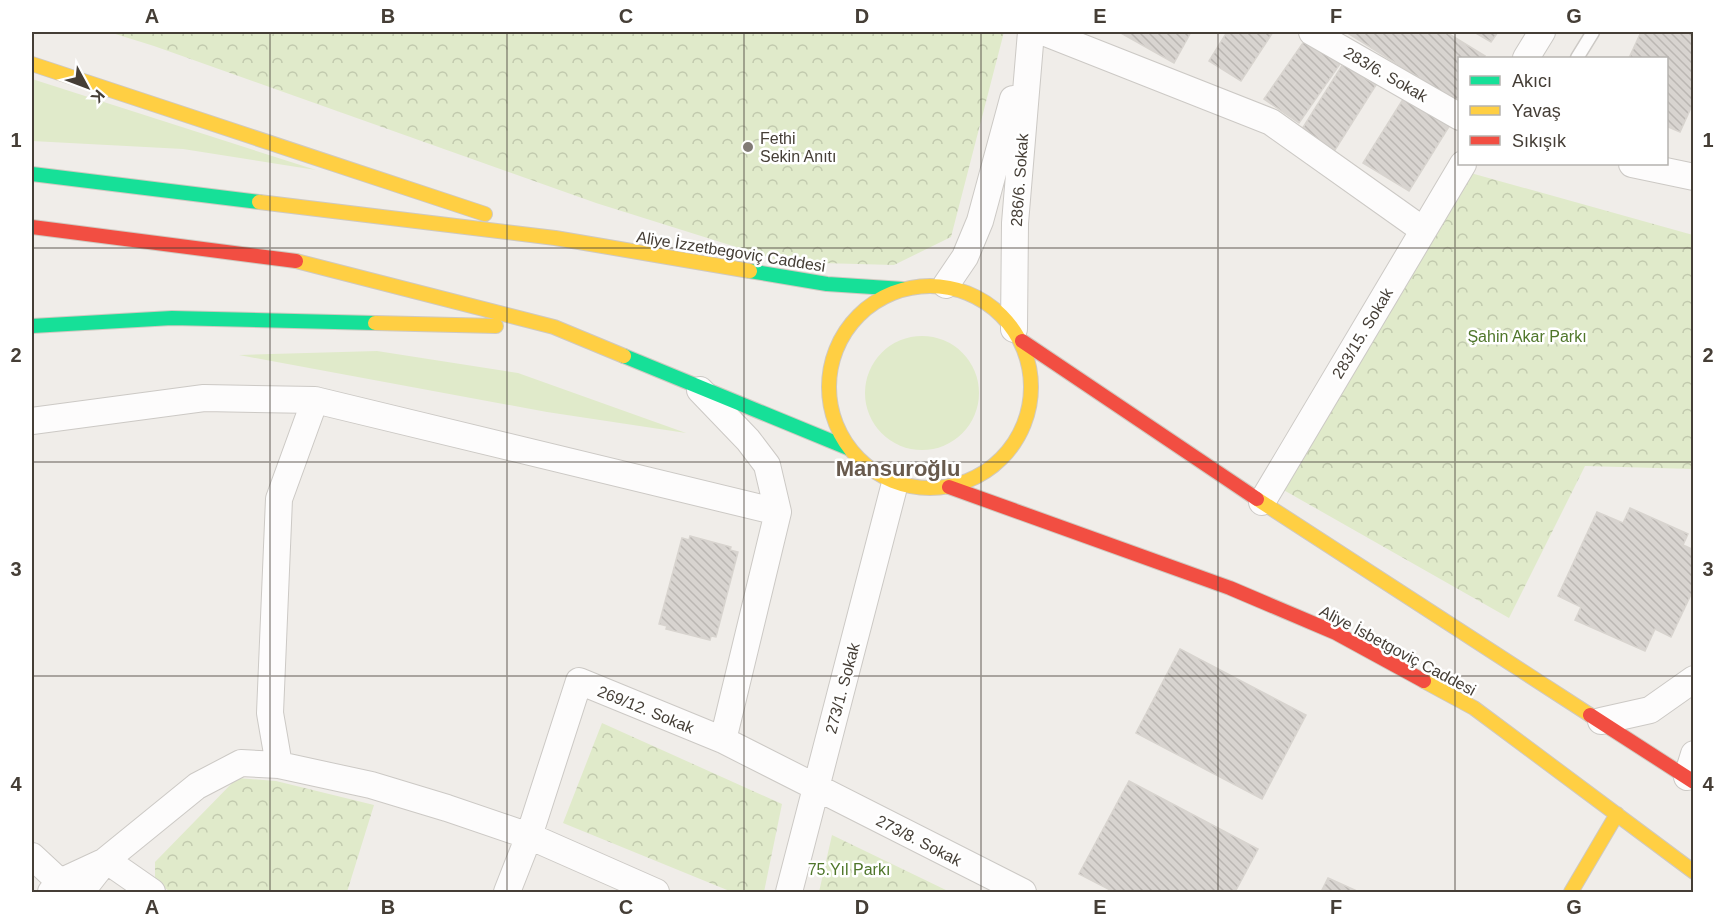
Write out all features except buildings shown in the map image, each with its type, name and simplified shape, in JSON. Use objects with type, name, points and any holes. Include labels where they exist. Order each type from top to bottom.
[{"type":"main road","points":[[32,64],[555,238]]},
{"type":"main road","points":[[32,174],[555,238]]},
{"type":"main road","points":[[32,227],[295,261],[554,327],[848,448]]},
{"type":"main road","name":"Aliye İzzetbegoviç Caddesi","points":[[555,238],[827,284],[903,289]]},
{"type":"main road","points":[[946,285],[974,295],[996,309],[1018,335],[1029,352],[1032,384],[1029,411],[1018,438],[1000,461],[977,478],[949,487],[922,489],[895,483],[869,469],[848,448],[835,423],[828,396],[830,368],[840,341],[856,318],[877,301],[903,289],[946,285]]},
{"type":"main road","points":[[32,326],[172,318],[554,327]]},
{"type":"main road","points":[[1018,335],[1262,502],[1601,721],[1691,771]]},
{"type":"main road","name":"Aliye İsbetgoviç Caddesi","points":[[949,487],[1230,588],[1336,633],[1474,708],[1694,872]]},
{"type":"main road","points":[[1571,892],[1617,814]]},
{"type":"street","points":[[946,285],[965,257],[980,221],[1030,32]]},
{"type":"street","name":"286/6. Sokak","points":[[1018,335],[1015,223],[1030,32]]},
{"type":"street","points":[[1043,32],[1271,122],[1423,230]]},
{"type":"street","name":"283/6. Sokak","points":[[1312,32],[1458,116]]},
{"type":"street","points":[[1527,57],[1542,32]]},
{"type":"street","name":"283/15. Sokak","points":[[1262,502],[1462,165]]},
{"type":"street","points":[[1637,165],[1694,177]]},
{"type":"street","points":[[695,386],[748,440],[767,465],[778,512],[723,740]]},
{"type":"street","points":[[32,421],[204,398],[315,400],[778,512]]},
{"type":"street","points":[[279,765],[270,713],[279,499],[315,400]]},
{"type":"street","name":"273/1. Sokak","points":[[789,892],[895,483]]},
{"type":"street","points":[[1601,721],[1650,710],[1694,679]]},
{"type":"street","name":"269/12. Sokak","points":[[507,892],[529,836],[579,681],[723,740],[816,788]]},
{"type":"street","points":[[32,856],[64,889],[106,860],[197,786],[241,763],[279,765],[371,785],[447,808],[529,836],[656,892]]},
{"type":"street","name":"273/8. Sokak","points":[[816,788],[1023,892]]},
{"type":"street","points":[[106,860],[152,892]]},
{"type":"lane","points":[[1578,57],[1593,32]]},
{"type":"green space","points":[[109,32],[1004,32],[951,237],[894,265],[784,262],[596,203]]},
{"type":"green space","points":[[32,79],[316,170],[183,149],[32,141]]},
{"type":"green space","name":"Şahin Akar Parkı","points":[[1460,170],[1693,235],[1693,469],[1585,466],[1509,618],[1273,484]]},
{"type":"green space","points":[[922,336],[944,340],[962,353],[975,371],[979,393],[975,415],[962,433],[944,446],[922,450],[900,446],[882,433],[869,415],[865,393],[869,371],[882,353],[900,340]]},
{"type":"green space","points":[[377,351],[518,373],[686,433],[547,412],[239,355]]},
{"type":"green space","points":[[602,723],[782,804],[764,892],[732,892],[563,823]]},
{"type":"green space","points":[[237,778],[276,781],[374,805],[347,892],[171,892],[155,882],[155,862]]},
{"type":"green space","name":"75.Yıl Parkı","points":[[832,835],[950,892],[819,892]]},
{"type":"traffic: fast","points":[[32,174],[259,202]]},
{"type":"traffic: fast","points":[[750,271],[827,284],[903,289]]},
{"type":"traffic: fast","points":[[32,326],[172,318],[375,323]]},
{"type":"traffic: fast","points":[[624,356],[848,448]]},
{"type":"traffic: slow","points":[[32,64],[485,214]]},
{"type":"traffic: slow","points":[[259,202],[555,238],[750,271]]},
{"type":"traffic: slow","points":[[296,261],[554,327],[624,356]]},
{"type":"traffic: slow","points":[[920,286],[940,286],[969,293],[1002,315],[1024,348],[1031,387],[1024,426],[1002,459],[969,481],[940,488],[920,488],[891,481],[858,459],[836,426],[829,397],[829,377],[836,348],[858,315],[891,293],[920,286]]},
{"type":"traffic: slow","points":[[375,323],[496,326]]},
{"type":"traffic: slow","points":[[1257,499],[1590,715]]},
{"type":"traffic: slow","points":[[1424,681],[1474,708],[1694,872]]},
{"type":"traffic: slow","points":[[1571,892],[1617,814]]},
{"type":"traffic: jam","points":[[32,227],[296,261]]},
{"type":"traffic: jam","points":[[1022,341],[1257,499]]},
{"type":"traffic: jam","points":[[949,487],[1230,588],[1336,633],[1424,681]]},
{"type":"traffic: jam","points":[[1590,715],[1694,782]]},
{"type":"place","name":"Fethi Sekin Anıtı","points":[[748,147]]},
{"type":"district","name":"Mansuroğlu","points":[[898,468]]}]
